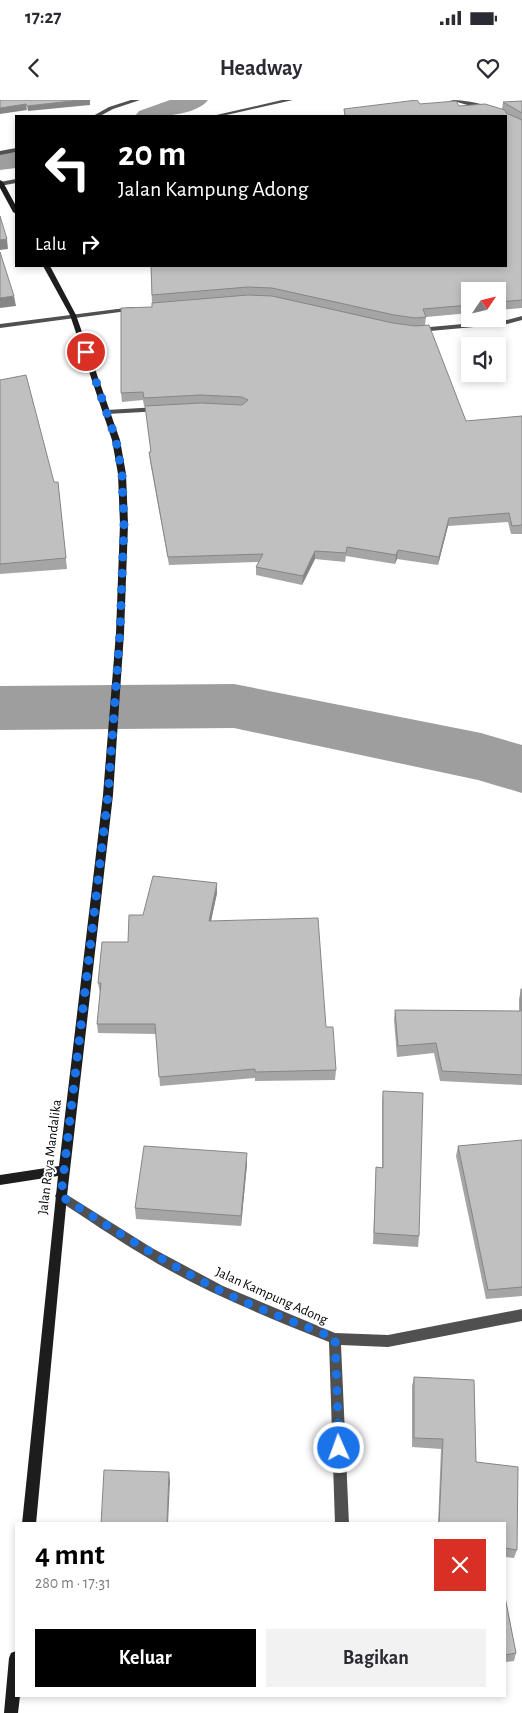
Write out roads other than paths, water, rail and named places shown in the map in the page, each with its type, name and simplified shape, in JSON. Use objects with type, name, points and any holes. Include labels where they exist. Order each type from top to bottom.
[{"type":"main road","points":[[0,183],[15,210]]},
{"type":"main road","name":"Jalan Raya Mandalika","points":[[29,1522],[61,1196],[108,795],[120,632],[124,524],[122,474],[116,440],[73,316],[47,267]]},
{"type":"main road","points":[[0,1180],[64,1170]]},
{"type":"main road","points":[[11,1713],[15,1669]]},
{"type":"street","points":[[98,115],[111,108],[137,100]]},
{"type":"street","points":[[221,115],[290,100]]},
{"type":"street","points":[[454,100],[494,110],[504,115]]},
{"type":"street","points":[[507,117],[514,121]]},
{"type":"street","points":[[0,153],[15,150]]},
{"type":"street","points":[[0,183],[15,181]]},
{"type":"street","points":[[0,326],[141,308]]},
{"type":"street","points":[[408,329],[431,330],[507,322],[522,318]]},
{"type":"street","points":[[107,412],[172,408]]},
{"type":"street","name":"Jalan Kampung Adong","points":[[61,1196],[148,1252],[219,1290],[282,1318],[335,1338],[388,1341],[522,1316]]},
{"type":"street","points":[[335,1338],[342,1522]]},
{"type":"waterway","points":[[151,115],[195,100]]},
{"type":"waterway","points":[[0,162],[15,160]]},
{"type":"waterway","points":[[0,708],[234,706],[481,757],[522,769]]}]
